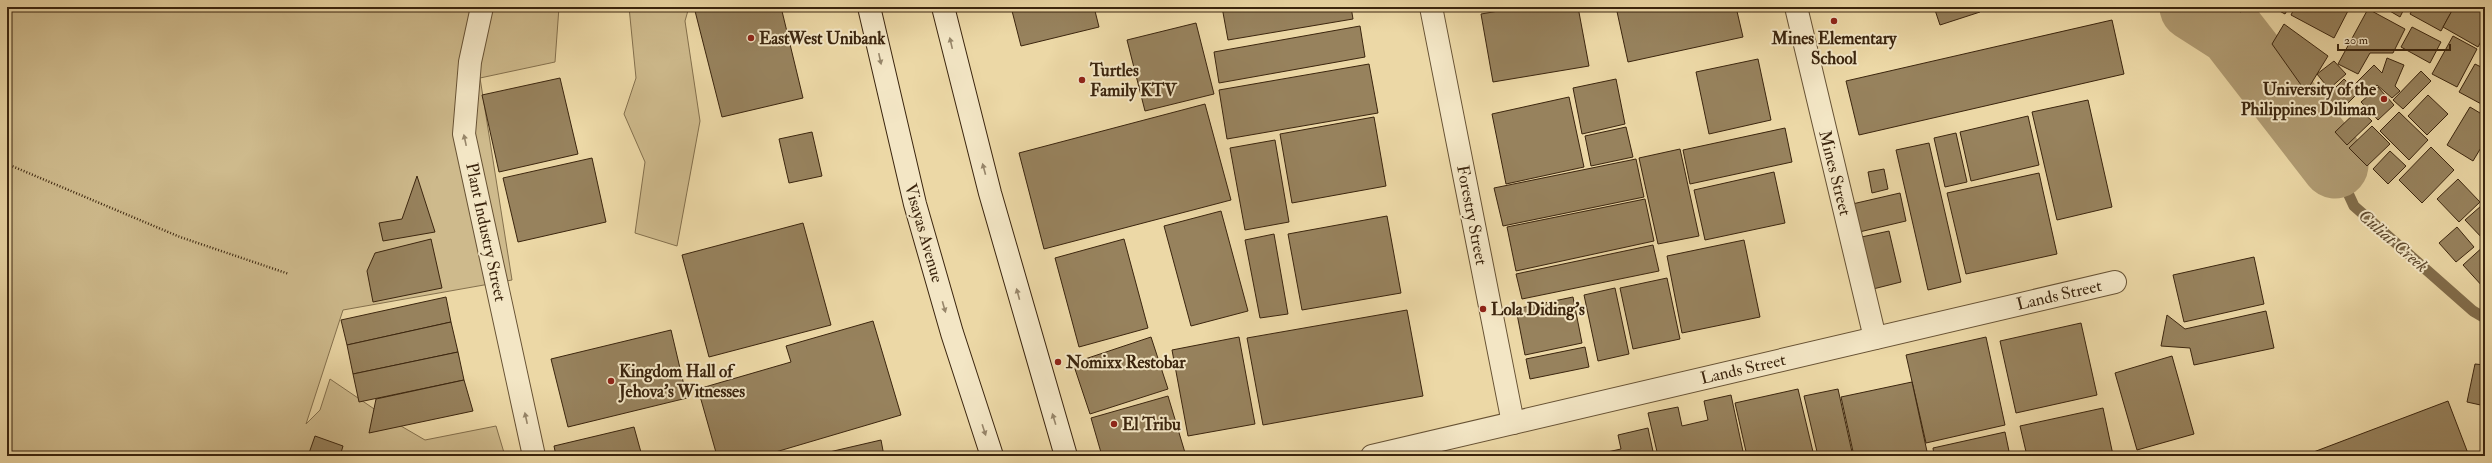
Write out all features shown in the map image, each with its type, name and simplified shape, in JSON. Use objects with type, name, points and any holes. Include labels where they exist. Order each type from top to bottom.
[{"type":"street","name":"Plant Industry Street","points":[[482,7],[470,62],[464,134],[534,456]]},
{"type":"street","name":"Visayas Avenue","points":[[869,7],[915,204],[952,333],[992,456]]},
{"type":"street","points":[[943,7],[992,201],[1066,456]]},
{"type":"street","name":"Forestry Street","points":[[1431,7],[1513,423]]},
{"type":"street","name":"Mines Street","points":[[1796,7],[1875,338]]},
{"type":"street","name":"Lands Street","points":[[1372,456],[2115,282]]},
{"type":"path","points":[[7,164],[180,237],[289,274]]},
{"type":"shaded area","points":[[7,7],[559,7],[555,62],[480,78],[512,280],[343,310],[306,424],[320,410],[330,379],[389,419],[425,440],[496,426],[505,456],[7,456]]},
{"type":"shaded area","points":[[629,7],[689,7],[685,21],[700,121],[677,246],[635,233],[645,162],[624,114],[636,78]]},
{"type":"building","points":[[694,7],[781,7],[803,98],[722,117]]},
{"type":"building","points":[[1011,7],[1094,7],[1099,27],[1021,46]]},
{"type":"building","points":[[1222,7],[1351,7],[1353,19],[1228,40]]},
{"type":"building","points":[[1522,7],[1578,7],[1589,66],[1493,82],[1481,14]]},
{"type":"building","points":[[1616,7],[1736,7],[1743,37],[1628,62]]},
{"type":"building","points":[[1934,7],[1978,7],[1980,12],[1940,25]]},
{"type":"building","points":[[2231,7],[2243,7],[2241,12]]},
{"type":"building","points":[[2272,7],[2289,7],[2285,14]]},
{"type":"building","points":[[2295,7],[2350,7],[2334,38],[2291,15]]},
{"type":"building","points":[[2383,7],[2405,7],[2400,17]]},
{"type":"building","points":[[2414,7],[2454,7],[2441,31],[2410,14]]},
{"type":"building","points":[[2454,7],[2485,7],[2485,34],[2478,47],[2443,27]]},
{"type":"building","points":[[2368,9],[2405,29],[2393,53],[2370,53],[2358,74],[2338,64]]},
{"type":"building","points":[[2112,20],[2124,74],[1859,135],[1846,81]]},
{"type":"building","points":[[1196,23],[1214,94],[1145,111],[1127,40]]},
{"type":"building","points":[[2284,24],[2328,56],[2306,92],[2272,44]]},
{"type":"building","points":[[1360,26],[1365,57],[1219,83],[1214,52]]},
{"type":"building","points":[[2412,27],[2441,42],[2430,63],[2401,47]]},
{"type":"building","points":[[2453,36],[2477,49],[2457,87],[2432,74]]},
{"type":"building","points":[[2387,58],[2404,65],[2395,86],[2400,91],[2392,98],[2377,85],[2366,96],[2355,84],[2374,65],[2382,73]]},
{"type":"building","points":[[1758,59],[1771,120],[1709,134],[1696,72]]},
{"type":"building","points":[[2334,61],[2346,74],[2329,89],[2317,74]]},
{"type":"building","points":[[1369,64],[1378,113],[1227,139],[1219,90]]},
{"type":"building","points":[[2475,64],[2485,69],[2485,106],[2459,92]]},
{"type":"building","points":[[2421,71],[2431,81],[2403,109],[2393,100]]},
{"type":"building","points":[[560,78],[578,154],[499,172],[482,95]]},
{"type":"building","points":[[1616,79],[1625,124],[1582,134],[1573,88]]},
{"type":"building","points":[[2344,79],[2358,93],[2338,113],[2324,99]]},
{"type":"building","points":[[2378,87],[2394,105],[2378,120],[2361,102]]},
{"type":"building","points":[[2428,95],[2448,114],[2427,135],[2408,116]]},
{"type":"building","points":[[1569,97],[1584,167],[1506,184],[1492,114]]},
{"type":"building","points":[[2088,100],[2112,207],[2057,220],[2032,112]]},
{"type":"building","points":[[1205,104],[1231,200],[1044,249],[1019,153]]},
{"type":"building","points":[[2470,107],[2485,116],[2485,141],[2473,161],[2447,145]]},
{"type":"building","points":[[2359,109],[2372,121],[2347,145],[2335,132]]},
{"type":"building","points":[[2399,112],[2428,140],[2409,160],[2380,131]]},
{"type":"building","points":[[2028,116],[2039,165],[1971,181],[1960,132]]},
{"type":"building","points":[[1374,117],[1386,186],[1292,203],[1280,134]]},
{"type":"building","points":[[2372,126],[2390,144],[2367,166],[2349,148]]},
{"type":"building","points":[[1626,127],[1633,157],[1591,166],[1585,136]]},
{"type":"building","points":[[1785,128],[1792,162],[1690,184],[1683,150]]},
{"type":"building","points":[[812,132],[822,176],[789,183],[779,139]]},
{"type":"building","points":[[1956,133],[1967,182],[1945,187],[1934,138]]},
{"type":"building","points":[[1275,140],[1289,222],[1245,230],[1230,148]]},
{"type":"building","points":[[1929,143],[1961,282],[1928,290],[1896,150]]},
{"type":"building","points":[[2431,147],[2454,170],[2422,203],[2399,180]]},
{"type":"building","points":[[1680,149],[1699,236],[1658,244],[1639,158]]},
{"type":"building","points":[[2390,151],[2406,166],[2388,184],[2373,169]]},
{"type":"building","points":[[592,158],[606,222],[518,242],[503,178]]},
{"type":"building","points":[[1636,159],[1644,197],[1503,226],[1494,188]]},
{"type":"building","points":[[1884,169],[1888,189],[1872,193],[1868,172]]},
{"type":"building","points":[[1774,172],[1785,223],[1705,240],[1694,190]]},
{"type":"building","points":[[2039,173],[2057,254],[1966,274],[1947,193]]},
{"type":"building","points":[[417,176],[435,232],[383,241],[379,223],[402,219]]},
{"type":"building","points":[[2458,179],[2480,202],[2459,222],[2437,199]]},
{"type":"building","points":[[1900,193],[1906,221],[1855,233],[1848,205]]},
{"type":"building","points":[[1645,199],[1654,241],[1516,271],[1507,227]]},
{"type":"building","points":[[2481,206],[2485,211],[2484,240],[2465,220]]},
{"type":"building","points":[[1221,211],[1248,311],[1191,326],[1164,226]]},
{"type":"building","points":[[1387,216],[1401,293],[1302,310],[1288,234]]},
{"type":"building","points":[[803,223],[831,325],[709,357],[682,255]]},
{"type":"building","points":[[2457,227],[2474,247],[2456,262],[2439,243]]},
{"type":"building","points":[[1889,231],[1901,282],[1869,290],[1857,238]]},
{"type":"building","points":[[1274,234],[1288,314],[1260,318],[1245,240]]},
{"type":"building","points":[[431,239],[442,288],[373,302],[367,271],[375,253]]},
{"type":"building","points":[[1124,239],[1148,328],[1079,347],[1055,258]]},
{"type":"building","points":[[1744,240],[1760,317],[1682,333],[1667,256]]},
{"type":"building","points":[[1653,245],[1659,271],[1522,299],[1516,274]]},
{"type":"building","points":[[2485,245],[2485,287],[2484,288],[2463,265]]},
{"type":"building","points":[[2254,257],[2264,304],[2184,322],[2173,275]]},
{"type":"building","points":[[1667,278],[1680,339],[1633,349],[1620,288]]},
{"type":"building","points":[[1615,288],[1629,354],[1598,361],[1584,295]]},
{"type":"building","points":[[446,297],[451,322],[347,345],[341,320]]},
{"type":"building","points":[[1573,297],[1582,343],[1525,355],[1516,309]]},
{"type":"building","points":[[1407,310],[1423,396],[1263,425],[1247,338]]},
{"type":"building","points":[[2266,311],[2274,348],[2194,365],[2190,348],[2161,346],[2167,315],[2185,329]]},
{"type":"building","points":[[873,321],[901,415],[762,456],[717,456],[698,389],[791,362],[786,346]]},
{"type":"building","points":[[451,322],[458,352],[353,374],[347,345]]},
{"type":"building","points":[[2081,323],[2097,395],[2016,413],[2000,341]]},
{"type":"building","name":"Kingdom Hall of Jehova's Witnesses","points":[[671,330],[687,398],[568,427],[551,359]]},
{"type":"building","points":[[1151,337],[1168,389],[1090,414],[1073,363]]},
{"type":"building","points":[[1239,337],[1255,424],[1188,436],[1172,350]]},
{"type":"building","points":[[1986,337],[2005,425],[1926,443],[1906,355]]},
{"type":"building","points":[[1585,347],[1589,367],[1530,379],[1526,359]]},
{"type":"building","points":[[458,352],[464,380],[359,402],[353,374]]},
{"type":"building","points":[[2172,356],[2194,434],[2137,450],[2115,373]]},
{"type":"building","points":[[2475,364],[2485,365],[2485,406],[2467,402]]},
{"type":"building","points":[[464,380],[473,411],[369,433],[376,399]]},
{"type":"building","points":[[1912,382],[1928,456],[1854,456],[1841,397]]},
{"type":"building","points":[[1798,389],[1814,456],[1747,456],[1735,403]]},
{"type":"building","points":[[1838,389],[1852,452],[1833,456],[1818,456],[1804,396]]},
{"type":"building","points":[[1731,395],[1744,456],[1658,456],[1648,413],[1678,407],[1682,426],[1708,420],[1704,401]]},
{"type":"building","points":[[1168,396],[1186,456],[1102,456],[1091,418]]},
{"type":"building","points":[[2448,401],[2469,456],[2303,456]]},
{"type":"building","points":[[2103,408],[2113,455],[2027,456],[2020,426]]},
{"type":"building","points":[[634,427],[642,456],[556,456],[554,446]]},
{"type":"building","points":[[1648,428],[1654,456],[1589,456],[1621,449],[1618,435]]},
{"type":"building","points":[[2005,432],[2010,456],[1934,456],[1933,448]]},
{"type":"building","points":[[315,436],[343,446],[340,456],[308,456]]},
{"type":"building","points":[[881,440],[884,456],[812,456]]},
{"type":"waterway","name":"Culiat Creek","points":[[2193,7],[2232,32],[2335,165]]},
{"type":"waterway","name":"Culiat Creek","points":[[2335,165],[2354,206],[2473,311],[2485,318]]},
{"type":"place","name":"Mines Elementary School","points":[[1834,21]]},
{"type":"place","name":"EastWest Unibank","points":[[751,38]]},
{"type":"place","name":"Turtles Family KTV","points":[[1082,80]]},
{"type":"place","name":"University of the Philippines Diliman","points":[[2384,99]]},
{"type":"place","name":"Lola Diding's","points":[[1483,309]]},
{"type":"place","name":"Nomixx Restobar","points":[[1058,362]]},
{"type":"place","name":"Kingdom Hall of Jehova's Witnesses","points":[[611,381]]},
{"type":"place","name":"El Tribu","points":[[1114,424]]}]
